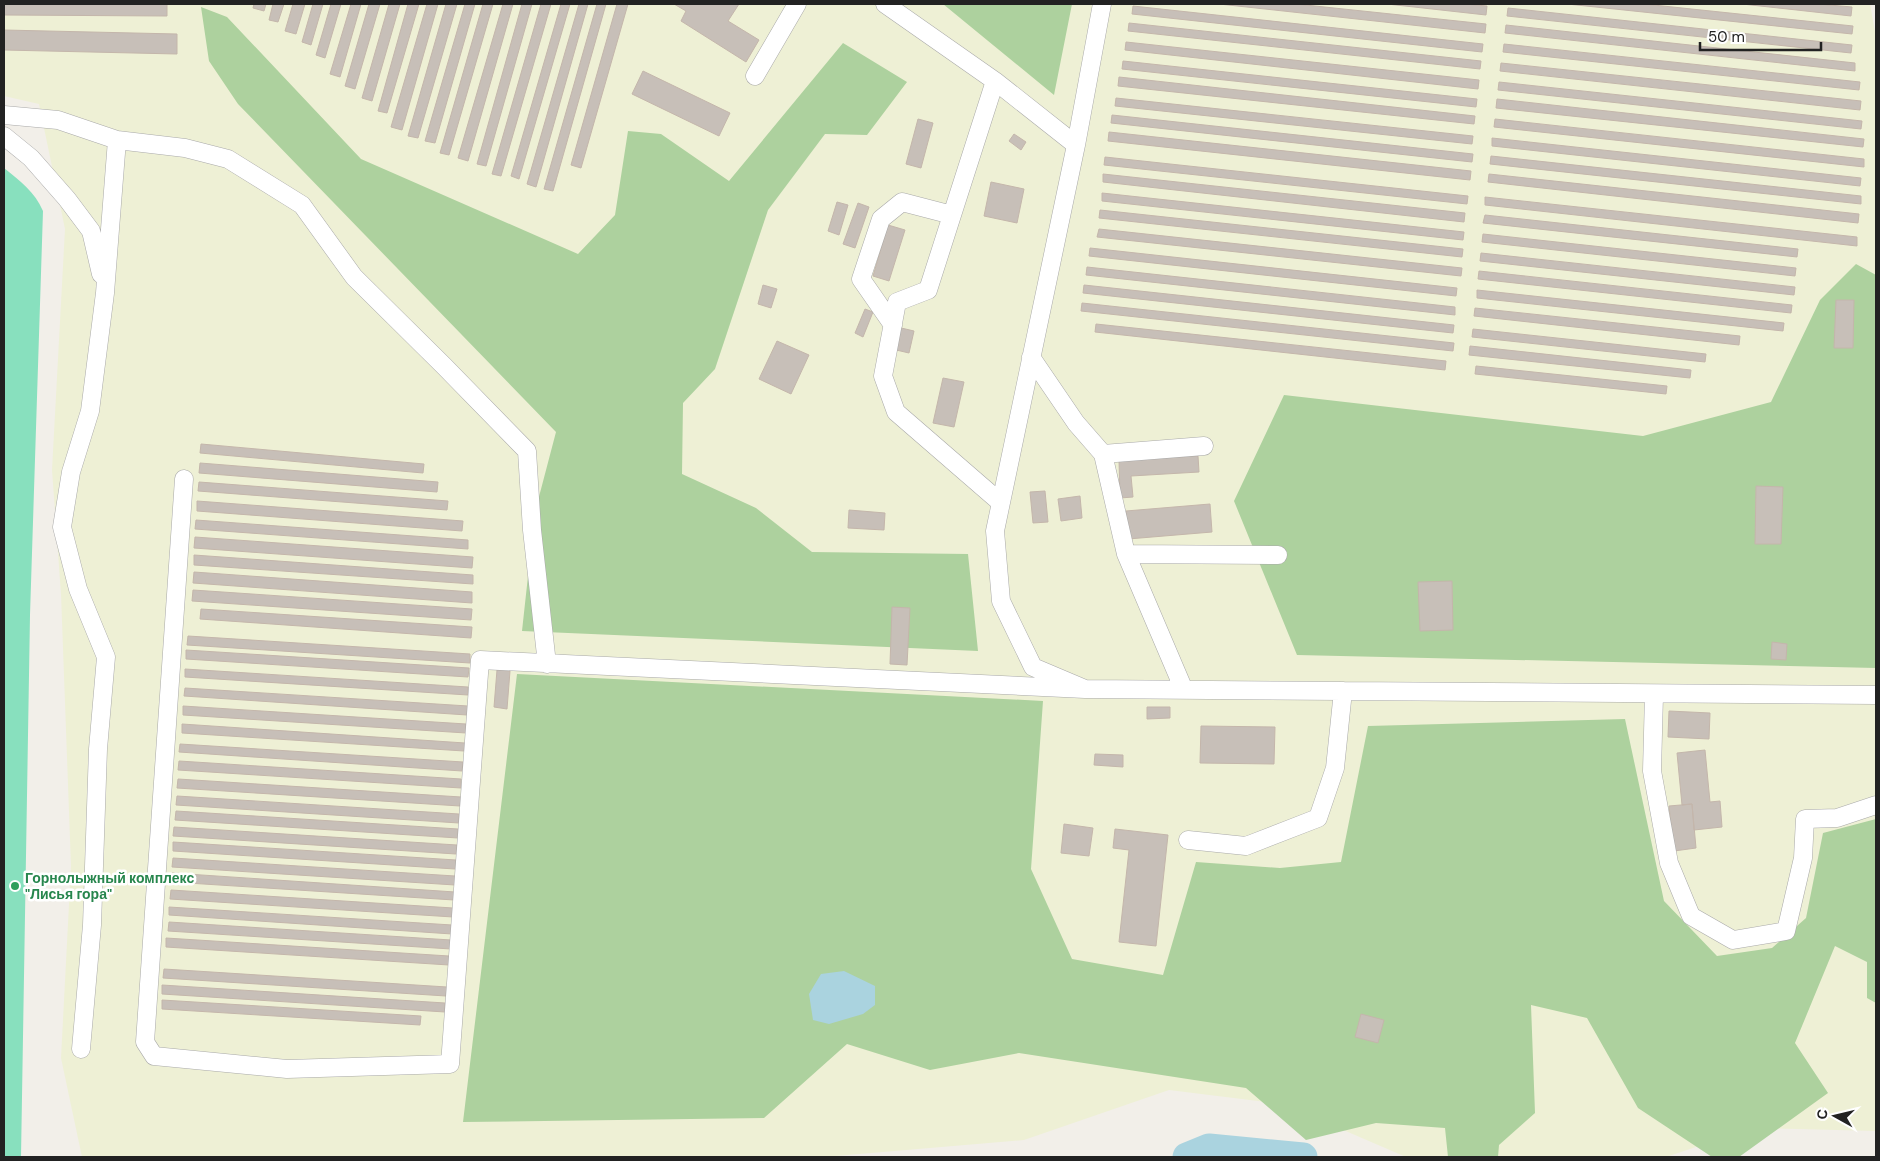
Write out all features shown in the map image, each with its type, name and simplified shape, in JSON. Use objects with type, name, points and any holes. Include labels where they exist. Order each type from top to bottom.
[{"type":"street","points":[[755,76],[797,4]]},
{"type":"street","points":[[885,4],[995,81],[1076,145]]},
{"type":"street","points":[[1085,690],[1033,667],[1000,601],[995,531],[1076,145],[1102,4]]},
{"type":"street","points":[[995,81],[928,290],[897,302],[883,376],[896,412],[1001,503]]},
{"type":"street","points":[[4,114],[58,120],[117,140],[185,148],[228,159],[302,205],[354,277],[527,451],[532,530],[547,664]]},
{"type":"street","points":[[4,136],[31,158],[66,198],[91,231],[106,293]]},
{"type":"street","points":[[81,1048],[92,925],[98,749],[106,657],[78,589],[62,527],[70,472],[90,411],[106,293],[117,140]]},
{"type":"street","points":[[893,325],[860,279],[881,219],[902,202],[952,215]]},
{"type":"street","points":[[1031,357],[1076,422],[1103,454],[1126,554],[1184,690]]},
{"type":"street","points":[[1103,454],[1204,446]]},
{"type":"street","points":[[184,479],[145,1042],[154,1056],[287,1069],[450,1064],[480,660],[1085,690],[1876,695]]},
{"type":"street","points":[[1126,554],[1278,555]]},
{"type":"street","points":[[1188,840],[1246,846],[1318,818],[1335,768],[1343,691]]},
{"type":"street","points":[[1654,694],[1652,771],[1669,863],[1691,916],[1733,940],[1786,931],[1803,858],[1805,819],[1837,818],[1876,805]]},
{"type":"green space","points":[[4,4],[1870,4],[1876,37],[1876,1131],[1753,1128],[1666,1157],[1406,1157],[1283,1104],[1169,1090],[1024,1140],[824,1157],[82,1157],[61,1058],[71,866],[61,594],[52,470],[65,229],[39,104],[4,96]]},
{"type":"green space","points":[[943,4],[1072,4],[1054,95]]},
{"type":"green space","points":[[201,7],[227,17],[361,159],[578,254],[615,215],[628,131],[661,134],[729,181],[843,43],[907,82],[867,135],[825,134],[768,210],[715,369],[683,403],[682,474],[756,508],[812,552],[968,554],[978,651],[522,631],[535,512],[556,432],[238,104],[209,61]]},
{"type":"green space","name":"Горнолыжный комплекс \"Лисья гора\"","points":[[4,168],[31,192],[43,211],[30,615],[21,1157],[4,1157]]},
{"type":"green space","points":[[1856,264],[1876,275],[1876,668],[1297,655],[1234,501],[1284,395],[1643,436],[1771,402],[1820,300]]},
{"type":"green space","points":[[517,674],[1043,701],[1031,869],[1072,959],[1163,975],[1196,862],[1280,868],[1341,862],[1368,726],[1625,719],[1664,901],[1717,956],[1772,948],[1806,918],[1823,833],[1876,819],[1876,1003],[1867,998],[1867,962],[1835,946],[1795,1043],[1828,1093],[1739,1157],[1712,1157],[1638,1108],[1587,1018],[1531,1005],[1535,1113],[1499,1145],[1498,1157],[1448,1157],[1445,1128],[1376,1123],[1306,1140],[1246,1088],[1019,1053],[930,1070],[847,1044],[764,1118],[463,1122]]},
{"type":"water","points":[[844,971],[875,986],[875,1005],[863,1014],[829,1024],[813,1020],[809,994],[821,974]]},
{"type":"building","points":[[4,4],[167,4],[167,16],[4,15]]},
{"type":"building","points":[[254,4],[266,4],[264,11],[253,8]]},
{"type":"building","points":[[273,4],[284,4],[278,22],[269,20]]},
{"type":"building","points":[[293,4],[305,4],[296,34],[285,31]]},
{"type":"building","points":[[313,4],[323,4],[311,45],[302,42]]},
{"type":"building","points":[[331,4],[341,4],[325,58],[316,55]]},
{"type":"building","points":[[351,4],[361,4],[340,77],[330,74]]},
{"type":"building","points":[[369,4],[380,4],[355,89],[345,86]]},
{"type":"building","points":[[389,4],[400,4],[372,101],[362,98]]},
{"type":"building","points":[[408,4],[419,4],[387,113],[378,111]]},
{"type":"building","points":[[427,4],[438,4],[402,130],[391,127]]},
{"type":"building","points":[[446,4],[457,4],[418,138],[408,136]]},
{"type":"building","points":[[465,4],[475,4],[435,143],[425,141]]},
{"type":"building","points":[[483,4],[493,4],[449,155],[440,153]]},
{"type":"building","points":[[503,4],[513,4],[468,161],[458,158]]},
{"type":"building","points":[[522,4],[532,4],[486,166],[477,164]]},
{"type":"building","points":[[541,4],[551,4],[501,176],[492,174]]},
{"type":"building","points":[[561,4],[570,4],[519,179],[511,176]]},
{"type":"building","points":[[579,4],[588,4],[536,187],[527,184]]},
{"type":"building","points":[[597,4],[606,4],[553,191],[544,189]]},
{"type":"building","points":[[617,4],[628,4],[581,168],[571,165]]},
{"type":"building","points":[[674,4],[739,4],[728,21],[759,40],[746,62],[681,21],[686,11]]},
{"type":"building","points":[[1219,4],[1296,4],[1486,24],[1485,33]]},
{"type":"building","points":[[1387,4],[1465,4],[1487,6],[1486,15]]},
{"type":"building","points":[[1567,4],[1644,4],[1853,26],[1852,34]]},
{"type":"building","points":[[1742,4],[1818,4],[1852,7],[1851,16]]},
{"type":"building","points":[[1133,6],[1483,44],[1482,52],[1132,14]]},
{"type":"building","points":[[1508,8],[1852,45],[1851,53],[1507,16]]},
{"type":"building","points":[[1129,23],[1481,61],[1480,69],[1128,31]]},
{"type":"building","points":[[1506,25],[1855,63],[1855,71],[1505,33]]},
{"type":"building","points":[[4,30],[177,34],[177,54],[4,50]]},
{"type":"building","points":[[1126,42],[1479,80],[1478,89],[1125,50]]},
{"type":"building","points":[[1504,44],[1860,82],[1859,90],[1503,52]]},
{"type":"building","points":[[1123,61],[1477,99],[1476,107],[1122,69]]},
{"type":"building","points":[[1501,63],[1861,101],[1860,110],[1500,71]]},
{"type":"building","points":[[643,71],[730,113],[719,136],[632,94]]},
{"type":"building","points":[[1119,77],[1475,116],[1474,124],[1118,86]]},
{"type":"building","points":[[1499,82],[1862,121],[1861,129],[1498,90]]},
{"type":"building","points":[[1116,98],[1473,136],[1472,144],[1115,106]]},
{"type":"building","points":[[1497,99],[1864,139],[1863,147],[1496,108]]},
{"type":"building","points":[[1112,115],[1473,154],[1472,162],[1111,123]]},
{"type":"building","points":[[918,119],[933,123],[921,168],[906,164]]},
{"type":"building","points":[[1495,119],[1864,159],[1864,167],[1494,127]]},
{"type":"building","points":[[1109,132],[1471,171],[1470,180],[1108,141]]},
{"type":"building","points":[[1014,134],[1026,142],[1021,150],[1009,141]]},
{"type":"building","points":[[1492,138],[1861,178],[1860,186],[1492,146]]},
{"type":"building","points":[[1491,156],[1861,196],[1861,204],[1490,164]]},
{"type":"building","points":[[1105,157],[1468,196],[1467,204],[1104,165]]},
{"type":"building","points":[[1103,174],[1465,213],[1464,222],[1103,182]]},
{"type":"building","points":[[1489,174],[1859,214],[1858,223],[1488,182]]},
{"type":"building","points":[[991,182],[1024,189],[1017,223],[984,216]]},
{"type":"building","points":[[1102,193],[1464,232],[1463,240],[1102,201]]},
{"type":"building","points":[[1485,197],[1857,237],[1857,246],[1485,205]]},
{"type":"building","points":[[837,202],[848,205],[839,235],[828,231]]},
{"type":"building","points":[[858,203],[869,207],[855,248],[843,244]]},
{"type":"building","points":[[1100,210],[1463,249],[1462,257],[1099,218]]},
{"type":"building","points":[[1485,215],[1798,249],[1797,257],[1483,223]]},
{"type":"building","points":[[888,225],[905,230],[889,281],[873,276]]},
{"type":"building","points":[[1099,229],[1462,268],[1461,276],[1097,237]]},
{"type":"building","points":[[1483,234],[1796,268],[1795,276],[1482,242]]},
{"type":"building","points":[[1090,248],[1457,288],[1456,296],[1089,256]]},
{"type":"building","points":[[1481,253],[1795,287],[1794,295],[1480,261]]},
{"type":"building","points":[[1087,267],[1455,307],[1455,315],[1086,275]]},
{"type":"building","points":[[1479,271],[1792,305],[1791,313],[1478,279]]},
{"type":"building","points":[[763,285],[777,289],[771,308],[758,304]]},
{"type":"building","points":[[1084,285],[1454,325],[1453,333],[1083,293]]},
{"type":"building","points":[[1477,290],[1784,323],[1783,331],[1477,298]]},
{"type":"building","points":[[1836,300],[1854,300],[1853,348],[1834,348]]},
{"type":"building","points":[[1082,303],[1454,343],[1453,351],[1081,311]]},
{"type":"building","points":[[1475,308],[1740,336],[1739,345],[1474,316]]},
{"type":"building","points":[[865,309],[873,312],[863,337],[855,333]]},
{"type":"building","points":[[1096,324],[1446,361],[1445,370],[1095,332]]},
{"type":"building","points":[[897,327],[914,331],[909,353],[892,349]]},
{"type":"building","points":[[1473,329],[1706,354],[1705,362],[1472,337]]},
{"type":"building","points":[[777,341],[809,355],[791,394],[759,379]]},
{"type":"building","points":[[1470,346],[1691,370],[1690,378],[1469,355]]},
{"type":"building","points":[[1476,366],[1667,386],[1666,394],[1475,374]]},
{"type":"building","points":[[943,378],[964,382],[954,427],[933,423]]},
{"type":"building","points":[[201,444],[424,464],[423,473],[200,453]]},
{"type":"building","points":[[1198,456],[1199,472],[1131,476],[1133,497],[1120,498],[1119,460]]},
{"type":"building","points":[[200,463],[438,482],[437,492],[199,473]]},
{"type":"building","points":[[199,482],[448,501],[447,510],[198,491]]},
{"type":"building","points":[[1756,486],[1783,487],[1781,544],[1755,544]]},
{"type":"building","points":[[1045,491],[1048,522],[1033,523],[1030,492]]},
{"type":"building","points":[[1080,496],[1082,518],[1061,521],[1058,499]]},
{"type":"building","points":[[197,501],[463,521],[462,531],[197,511]]},
{"type":"building","points":[[1210,504],[1212,532],[1128,539],[1126,511]]},
{"type":"building","points":[[849,510],[885,513],[884,530],[848,528]]},
{"type":"building","points":[[196,520],[468,540],[468,549],[195,529]]},
{"type":"building","points":[[195,537],[473,557],[472,568],[194,548]]},
{"type":"building","points":[[194,555],[473,575],[473,584],[194,565]]},
{"type":"building","points":[[194,572],[472,592],[472,603],[193,583]]},
{"type":"building","points":[[1452,581],[1453,630],[1420,631],[1418,582]]},
{"type":"building","points":[[193,590],[472,609],[471,620],[192,601]]},
{"type":"building","points":[[892,607],[910,608],[907,665],[890,664]]},
{"type":"building","points":[[201,609],[472,627],[471,638],[200,619]]},
{"type":"building","points":[[188,636],[470,654],[470,663],[187,645]]},
{"type":"building","points":[[1772,642],[1787,644],[1786,660],[1771,659]]},
{"type":"building","points":[[186,650],[469,668],[468,677],[186,659]]},
{"type":"building","points":[[185,669],[468,687],[468,695],[185,677]]},
{"type":"building","points":[[497,670],[510,671],[507,709],[494,707]]},
{"type":"building","points":[[185,688],[468,706],[467,715],[184,696]]},
{"type":"building","points":[[183,706],[466,724],[466,733],[183,715]]},
{"type":"building","points":[[1147,707],[1170,707],[1170,718],[1147,719]]},
{"type":"building","points":[[1669,711],[1710,713],[1709,739],[1668,737]]},
{"type":"building","points":[[182,724],[465,743],[464,751],[182,733]]},
{"type":"building","points":[[1201,726],[1275,727],[1274,764],[1200,763]]},
{"type":"building","points":[[180,744],[463,762],[462,771],[179,752]]},
{"type":"building","points":[[1705,750],[1710,802],[1720,801],[1722,827],[1694,830],[1692,804],[1682,805],[1677,753]]},
{"type":"building","points":[[1095,754],[1123,755],[1123,767],[1094,765]]},
{"type":"building","points":[[179,761],[461,779],[461,788],[178,770]]},
{"type":"building","points":[[178,779],[461,797],[460,806],[177,788]]},
{"type":"building","points":[[177,796],[459,814],[459,823],[176,805]]},
{"type":"building","points":[[1692,804],[1696,848],[1674,851],[1669,806]]},
{"type":"building","points":[[176,811],[458,829],[458,838],[175,820]]},
{"type":"building","points":[[1064,824],[1093,828],[1089,856],[1061,853]]},
{"type":"building","points":[[174,827],[457,845],[456,854],[173,836]]},
{"type":"building","points":[[1115,829],[1168,835],[1156,946],[1119,942],[1129,850],[1113,848]]},
{"type":"building","points":[[173,842],[456,860],[455,869],[173,851]]},
{"type":"building","points":[[173,858],[455,876],[455,885],[172,867]]},
{"type":"building","points":[[172,873],[455,892],[454,900],[172,882]]},
{"type":"building","points":[[171,890],[453,908],[453,917],[170,899]]},
{"type":"building","points":[[169,907],[452,925],[452,934],[169,915]]},
{"type":"building","points":[[169,922],[451,940],[451,949],[168,931]]},
{"type":"building","points":[[166,938],[449,956],[449,965],[166,947]]},
{"type":"building","points":[[164,969],[447,987],[446,996],[163,978]]},
{"type":"building","points":[[162,985],[445,1003],[445,1012],[162,994]]},
{"type":"building","points":[[162,1000],[421,1016],[420,1025],[162,1009]]},
{"type":"building","points":[[1361,1014],[1384,1020],[1378,1043],[1355,1037]]},
{"type":"waterway","points":[[1187,1157],[1209,1148],[1303,1157]]},
{"type":"place","name":"Горнолыжный комплекс \"Лисья гора\"","points":[[15,886]]}]
